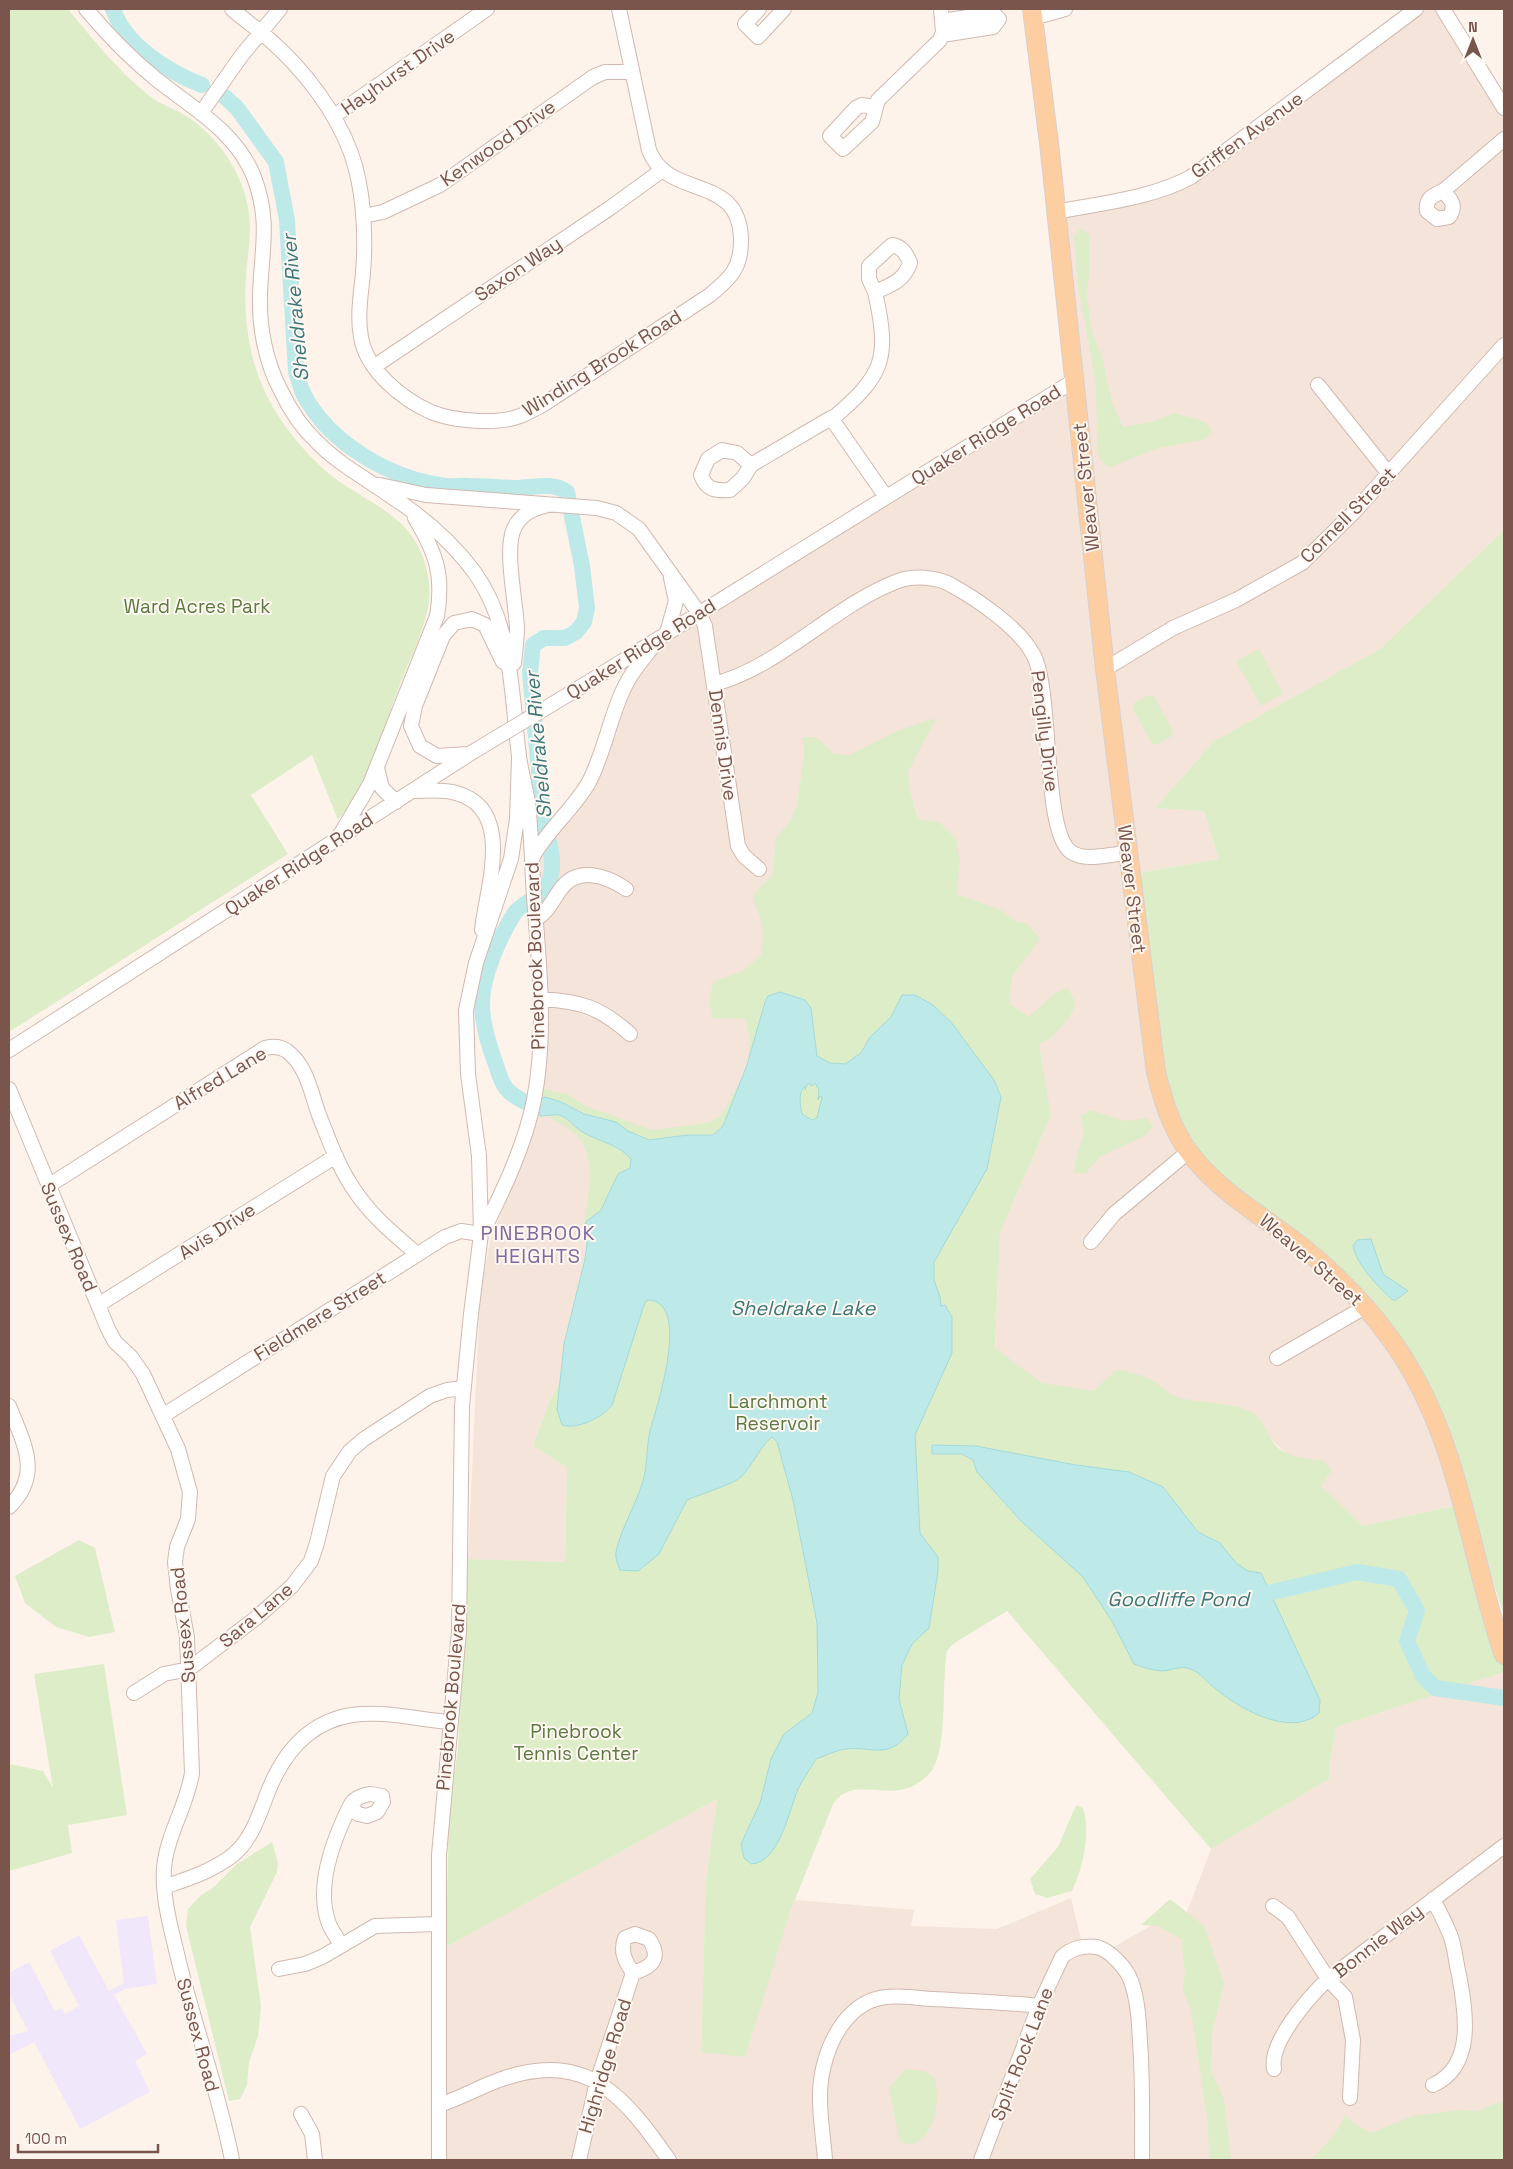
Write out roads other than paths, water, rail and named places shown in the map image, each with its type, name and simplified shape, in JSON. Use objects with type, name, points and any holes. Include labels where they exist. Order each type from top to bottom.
[{"type":"main road","name":"Weaver Street","points":[[1032,14],[1127,853],[1156,1072],[1167,1113],[1188,1152],[1209,1175],[1305,1249],[1337,1277],[1365,1306],[1393,1342],[1411,1370],[1440,1430],[1464,1501],[1504,1655]]},
{"type":"street","name":"Pinebrook Boulevard","points":[[86,9],[136,61],[226,135],[246,160],[259,193],[265,237],[260,296],[261,324],[266,350],[280,390],[300,421],[318,444],[342,464],[411,511],[458,552],[484,588],[502,632],[512,682],[519,758],[528,805],[541,999],[540,1049],[532,1110],[500,1197],[481,1234]]},
{"type":"street","name":"Winding Brook Road","points":[[232,9],[289,57],[334,116],[351,153],[363,216],[363,271],[359,312],[361,339],[375,366],[385,380],[401,396],[438,414],[459,420],[501,420],[519,417],[544,404],[710,295],[730,278],[738,263],[741,234],[738,220],[732,207],[724,198],[708,190],[676,180],[661,171]]},
{"type":"street","points":[[201,113],[260,32],[280,9]]},
{"type":"street","name":"Hayhurst Drive","points":[[334,116],[487,9]]},
{"type":"street","points":[[619,9],[649,150],[654,163],[661,171]]},
{"type":"street","points":[[759,9],[745,24],[758,37],[784,9]]},
{"type":"street","points":[[1032,14],[1065,9]]},
{"type":"street","name":"Griffen Avenue","points":[[1055,212],[1146,194],[1170,187],[1191,177],[1416,9]]},
{"type":"street","points":[[1443,9],[1504,108]]},
{"type":"street","points":[[874,107],[878,100],[940,40],[942,35],[942,15],[993,13],[999,18],[993,27],[942,35]]},
{"type":"street","name":"Kenwood Drive","points":[[363,216],[383,212],[440,185],[593,76],[605,72],[632,72]]},
{"type":"street","points":[[1444,191],[1504,139]]},
{"type":"street","name":"Saxon Way","points":[[375,366],[610,208],[661,171]]},
{"type":"street","points":[[751,465],[801,434],[832,419],[860,395],[877,369],[880,359],[882,326],[875,292]]},
{"type":"street","name":"Cornell Street","points":[[1105,669],[1173,628],[1236,600],[1302,563],[1348,519],[1504,345]]},
{"type":"street","name":"Quaker Ridge Road","points":[[9,1050],[471,754],[1074,380]]},
{"type":"street","points":[[1318,385],[1389,474]]},
{"type":"street","points":[[832,419],[886,497]]},
{"type":"street","name":"Dennis Drive","points":[[372,484],[426,494],[574,505],[608,510],[625,518],[644,535],[670,575],[699,613],[707,634],[738,846],[744,856],[759,870]]},
{"type":"street","points":[[512,682],[517,628],[511,553],[512,535],[516,524],[525,514],[536,508],[553,504]]},
{"type":"street","points":[[339,838],[364,797],[434,628],[439,604],[440,580],[435,556],[411,511]]},
{"type":"street","points":[[531,860],[540,843],[565,816],[593,774],[625,686],[663,636],[676,601],[670,575]]},
{"type":"street","name":"Pengilly Drive","points":[[714,684],[746,673],[854,605],[899,580],[924,578],[952,585],[1000,618],[1024,640],[1036,660],[1040,673],[1046,745],[1056,819],[1067,847],[1071,852],[1083,857],[1127,853]]},
{"type":"street","points":[[471,754],[443,756],[431,754],[416,740],[411,726],[413,713],[446,631],[454,623],[466,619],[472,619],[485,625],[512,682]]},
{"type":"street","name":"Pinebrook Boulevard","points":[[439,2160],[438,1924],[440,1826],[451,1722],[460,1595],[464,1388],[481,1234],[479,1156],[468,1074],[465,1024],[470,987],[480,951],[506,876],[516,833],[519,758]]},
{"type":"street","points":[[376,768],[382,788],[396,802]]},
{"type":"street","points":[[413,791],[446,791],[464,795],[478,804],[488,818],[493,845],[493,867],[485,902],[480,951]]},
{"type":"street","points":[[506,876],[522,874],[533,884]]},
{"type":"street","points":[[535,913],[547,911],[564,884],[578,877],[605,876],[626,889]]},
{"type":"street","points":[[541,999],[573,1001],[595,1008],[615,1020],[630,1034]]},
{"type":"street","name":"Alfred Lane","points":[[48,1186],[265,1048],[273,1046],[288,1052],[309,1082],[336,1156],[345,1175],[368,1209],[417,1254]]},
{"type":"street","name":"Sussex Road","points":[[9,1090],[115,1342],[131,1357],[143,1374],[164,1415],[178,1449],[190,1492],[188,1519],[177,1547],[175,1562],[189,1669],[192,1774],[189,1792],[175,1824],[166,1852],[164,1887],[169,1920],[185,1989],[232,2160]]},
{"type":"street","points":[[1091,1242],[1114,1214],[1188,1152]]},
{"type":"street","name":"Avis Drive","points":[[98,1305],[336,1156]]},
{"type":"street","name":"Fieldmere Street","points":[[164,1415],[417,1254],[455,1232],[466,1231],[481,1234]]},
{"type":"street","points":[[1277,1358],[1365,1306]]},
{"type":"street","name":"Sara Lane","points":[[134,1693],[164,1674],[189,1669],[256,1618],[297,1580],[311,1561],[333,1476],[350,1451],[364,1439],[430,1396],[447,1390],[464,1388]]},
{"type":"street","points":[[9,1406],[27,1453],[28,1470],[25,1487],[9,1506]]},
{"type":"street","points":[[164,1887],[208,1870],[233,1855],[248,1839],[282,1763],[294,1746],[321,1725],[334,1719],[354,1715],[380,1714],[451,1722]]},
{"type":"street","points":[[341,1945],[328,1922],[325,1910],[325,1877],[337,1832],[350,1806]]},
{"type":"street","name":"Bonnie Way","points":[[1350,2098],[1352,2040],[1348,2005],[1345,1996],[1328,1980],[1504,1846]]},
{"type":"street","points":[[1433,1899],[1451,1938],[1464,2001],[1465,2019],[1464,2047],[1460,2057],[1454,2069],[1443,2080],[1433,2085]]},
{"type":"street","points":[[1273,1906],[1282,1911],[1297,1928],[1328,1980],[1313,1993],[1276,2047],[1273,2063],[1274,2069]]},
{"type":"street","points":[[279,1969],[305,1964],[322,1957],[375,1926],[438,1924]]},
{"type":"street","name":"Split Rock Lane","points":[[981,2160],[1039,2006],[1062,1957],[1068,1951],[1088,1946],[1101,1948],[1113,1957],[1131,1979],[1139,2024],[1143,2086],[1142,2160]]},
{"type":"street","name":"Highridge Road","points":[[579,2160],[597,2082],[633,1973]]},
{"type":"street","points":[[825,2160],[820,2092],[823,2069],[832,2042],[857,2008],[876,1999],[905,1997],[1039,2006]]},
{"type":"street","points":[[438,2105],[470,2094],[497,2080],[530,2072],[563,2072],[583,2076],[614,2093],[634,2112],[669,2160]]},
{"type":"street","points":[[301,2114],[312,2134],[315,2160]]},
{"type":"water","name":"Sheldrake Lake","points":[[780,992],[805,1000],[811,1008],[817,1056],[830,1063],[845,1064],[861,1053],[870,1037],[891,1017],[902,995],[915,995],[933,1005],[951,1022],[994,1080],[1001,1097],[987,1169],[934,1262],[934,1280],[941,1306],[945,1305],[952,1317],[952,1353],[915,1435],[920,1533],[938,1557],[938,1571],[929,1628],[912,1644],[902,1665],[899,1699],[908,1734],[893,1747],[886,1749],[846,1749],[816,1759],[798,1789],[787,1822],[776,1846],[761,1861],[751,1864],[744,1858],[741,1844],[760,1803],[771,1759],[784,1734],[812,1713],[818,1692],[817,1623],[793,1500],[777,1442],[772,1437],[737,1480],[687,1500],[659,1554],[638,1571],[620,1570],[616,1559],[616,1552],[621,1534],[644,1478],[650,1431],[664,1379],[670,1335],[668,1317],[661,1305],[647,1300],[612,1405],[603,1414],[590,1421],[575,1426],[562,1425],[557,1409],[564,1344],[585,1259],[587,1244],[584,1227],[587,1221],[601,1210],[618,1174],[630,1168],[631,1159],[614,1146],[581,1131],[562,1116],[540,1116],[539,1112],[526,1106],[525,1102],[545,1097],[561,1102],[584,1114],[616,1122],[628,1131],[649,1140],[688,1135],[713,1135],[723,1126],[747,1065],[768,996]],"holes":[[[808,1083],[812,1086],[815,1083],[819,1090],[818,1100],[820,1096],[822,1097],[817,1118],[812,1120],[802,1114],[800,1099],[801,1092],[805,1086],[805,1090]]]},
{"type":"water","points":[[1371,1239],[1383,1274],[1408,1291],[1396,1300],[1393,1300],[1375,1282],[1363,1268],[1355,1253],[1353,1246],[1357,1240]]},
{"type":"water","name":"Goodliffe Pond","points":[[932,1445],[976,1446],[1076,1465],[1129,1472],[1163,1487],[1198,1532],[1220,1543],[1236,1563],[1248,1571],[1261,1573],[1320,1700],[1319,1713],[1307,1720],[1293,1723],[1279,1721],[1264,1717],[1234,1702],[1193,1670],[1184,1667],[1160,1671],[1134,1664],[1113,1623],[1083,1577],[1021,1521],[977,1472],[973,1460],[962,1454],[932,1454]]},
{"type":"waterway","name":"Sheldrake River","points":[[113,9],[127,34],[149,56],[175,73],[202,85]]},
{"type":"waterway","name":"Sheldrake River","points":[[225,97],[237,108],[276,162],[287,220],[296,371],[303,393],[314,411],[345,443],[383,467],[404,476],[449,486],[519,488],[550,486],[567,492],[582,566],[587,608],[584,622],[576,632],[565,638],[544,638],[533,645],[530,673],[544,825],[552,856],[552,872],[550,880],[543,891],[517,910],[509,923],[488,969],[482,1003],[486,1033],[502,1082],[512,1094],[525,1102]]},
{"type":"waterway","name":"Sheldrake River","points":[[1269,1593],[1357,1572],[1399,1579],[1417,1611],[1407,1641],[1423,1676],[1435,1688],[1504,1698]]},
{"type":"district","name":"PINEBROOK HEIGHTS","points":[[538,1244]]},
{"type":"park label","name":"Ward Acres Park","points":[[197,606]]},
{"type":"park label","name":"Larchmont Reservoir","points":[[778,1412]]},
{"type":"park label","name":"Pinebrook Tennis Center","points":[[576,1742]]}]
